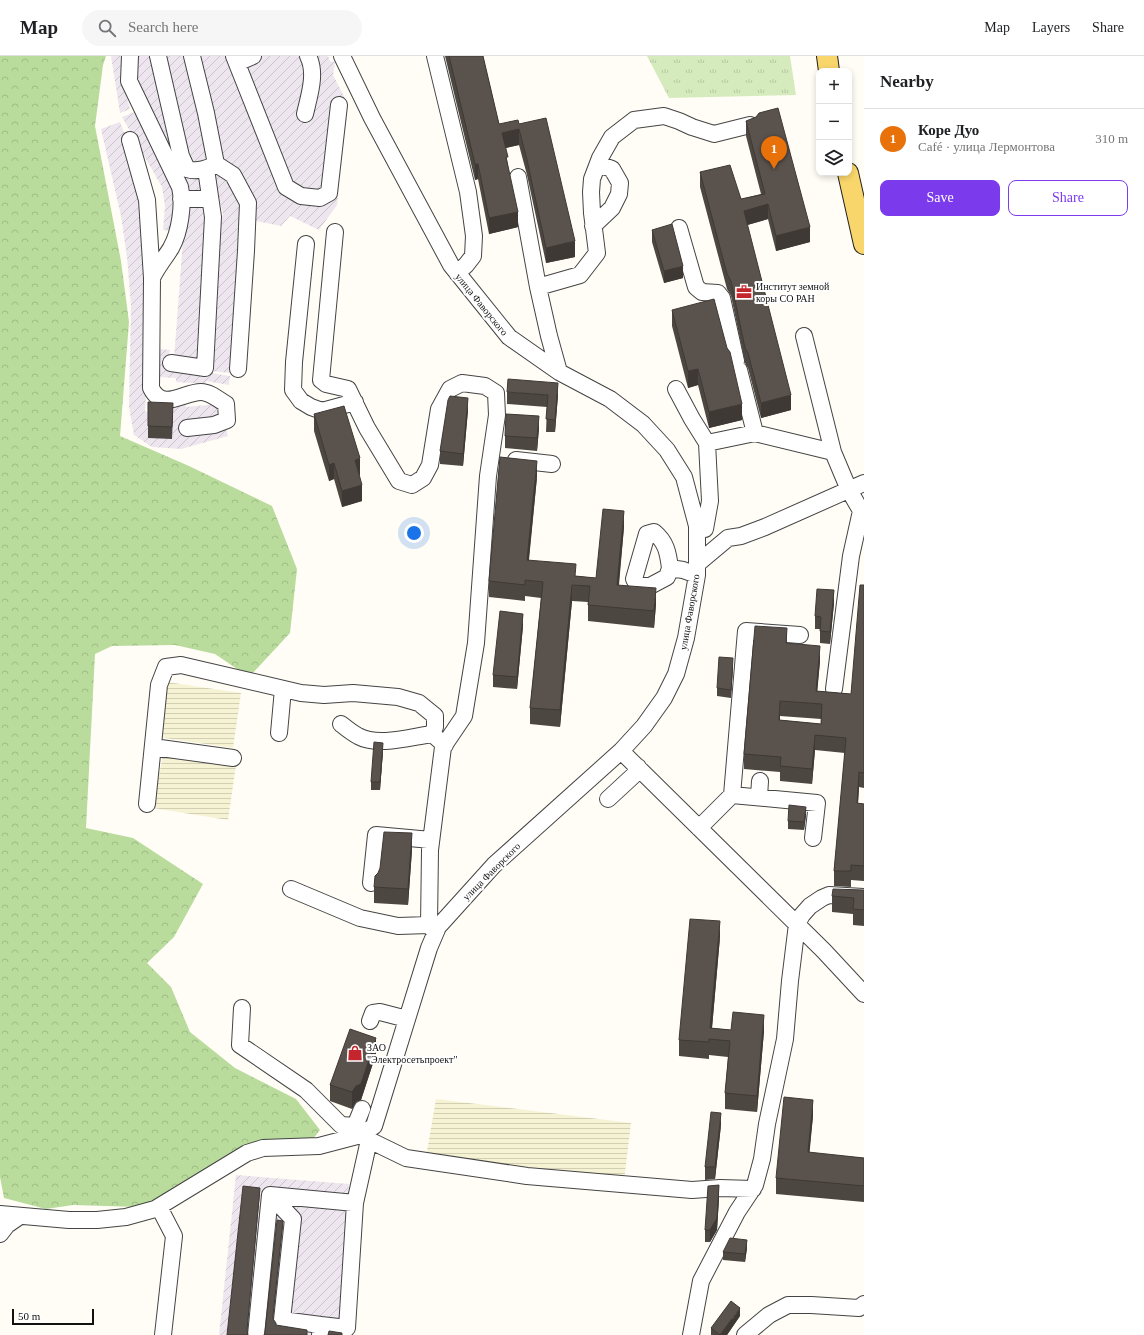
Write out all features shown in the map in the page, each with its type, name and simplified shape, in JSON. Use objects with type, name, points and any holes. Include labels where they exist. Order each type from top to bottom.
[{"type":"main road","points":[[827,56],[829,68]]},
{"type":"main road","points":[[849,176],[864,244]]},
{"type":"street","points":[[130,56],[129,81],[180,187],[182,199],[181,212],[174,241],[152,278]]},
{"type":"street","points":[[158,56],[181,156],[187,169],[194,171],[211,167],[233,175],[248,203],[238,369]]},
{"type":"street","points":[[171,363],[205,368],[213,217],[210,199],[211,167],[206,113],[192,56]]},
{"type":"street","points":[[253,56],[235,59],[286,187],[301,196],[320,198],[329,193],[339,105]]},
{"type":"street","points":[[305,114],[311,84],[311,62],[308,56]]},
{"type":"street","name":"улица Фаворского","points":[[342,56],[372,118],[451,266],[509,337],[559,372],[610,399],[643,424],[667,450],[684,477],[701,528],[697,569],[686,638],[676,674],[660,704],[644,726],[621,750],[494,865],[438,927],[432,929],[429,948],[407,1019],[365,1132]]},
{"type":"street","points":[[435,56],[468,192],[474,236],[473,256],[457,273]]},
{"type":"street","points":[[538,286],[580,275],[597,253],[591,192],[592,180],[598,164],[612,137],[634,120],[664,116],[714,134],[750,125]]},
{"type":"street","points":[[130,140],[147,200],[152,278],[151,388],[154,394],[164,400],[201,392],[226,404],[227,420],[214,425],[187,428]]},
{"type":"street","points":[[594,226],[612,208],[619,194],[620,183],[612,170],[598,164]]},
{"type":"street","points":[[518,177],[538,286],[559,372]]},
{"type":"street","points":[[182,199],[210,199]]},
{"type":"street","points":[[679,228],[696,287],[702,292],[718,293],[722,298],[737,366],[755,433]]},
{"type":"street","points":[[291,889],[360,918],[398,926],[432,929],[431,840],[443,747],[464,716],[476,643],[488,476],[497,415],[496,393],[485,386],[462,383],[450,388],[439,409],[430,464],[423,478],[412,485],[399,481],[367,428],[348,389],[326,384],[321,380],[335,232]]},
{"type":"street","points":[[306,244],[294,362],[293,390],[306,404],[322,411],[355,402]]},
{"type":"street","points":[[804,336],[833,452],[849,490],[862,513],[852,556],[834,689]]},
{"type":"street","points":[[676,389],[692,419],[707,442],[710,501],[701,528],[728,538],[742,536],[864,483]]},
{"type":"street","points":[[707,442],[755,433],[833,452]]},
{"type":"street","points":[[491,458],[552,464]]},
{"type":"street","points":[[670,568],[683,570],[697,569],[728,538]]},
{"type":"street","points":[[699,828],[732,795],[746,631],[800,635]]},
{"type":"street","points":[[147,804],[159,685],[166,667],[181,665],[301,693],[353,693],[398,697],[419,703],[435,716],[435,727],[432,734]]},
{"type":"street","points":[[279,733],[283,689]]},
{"type":"street","points":[[341,724],[359,737],[371,741],[381,742],[432,734],[445,744]]},
{"type":"street","points":[[153,747],[233,758]]},
{"type":"street","points":[[621,750],[794,921],[864,994]]},
{"type":"street","points":[[608,799],[634,775],[638,767]]},
{"type":"street","points":[[759,797],[760,781]]},
{"type":"street","points":[[732,795],[817,803],[813,838]]},
{"type":"street","points":[[371,883],[376,835],[431,840]]},
{"type":"street","points":[[773,918],[794,921],[810,906],[829,895],[864,897]]},
{"type":"street","points":[[691,1335],[701,1281],[737,1212],[753,1189],[762,1160],[767,1124],[785,1039],[794,921]]},
{"type":"street","points":[[242,1008],[240,1045],[306,1090],[341,1125],[365,1132],[406,1158],[527,1176],[692,1190],[720,1188],[753,1189]]},
{"type":"street","points":[[370,1021],[373,1013],[380,1012],[407,1019]]},
{"type":"street","points":[[270,1195],[292,1219],[282,1320],[321,1330],[347,1331],[355,1203],[365,1132],[362,1109]]},
{"type":"street","points":[[0,1214],[69,1220],[96,1220],[126,1217],[159,1207],[247,1153],[263,1148],[319,1146],[365,1132]]},
{"type":"street","points":[[270,1195],[355,1203]]},
{"type":"street","points":[[256,1335],[270,1195]]},
{"type":"street","points":[[159,1207],[174,1236],[163,1335]]},
{"type":"street","points":[[0,1234],[7,1225],[20,1216]]},
{"type":"street","points":[[745,1335],[769,1315],[788,1305],[859,1308],[864,1304]]},
{"type":"shaded area","points":[[111,56],[124,56],[121,76],[130,109],[120,113]]},
{"type":"shaded area","points":[[127,56],[328,56],[330,61],[335,62],[333,75],[348,104],[337,205],[319,230],[290,216],[281,226],[251,220],[242,213],[230,373],[210,371],[220,227],[223,214],[219,198],[178,197],[174,231],[163,230],[165,206],[162,187],[122,117],[135,112]]},
{"type":"shaded area","points":[[120,122],[129,146],[141,200],[148,355],[145,412],[170,410],[169,406],[185,401],[186,407],[217,404],[217,420],[225,424],[228,436],[181,449],[152,447],[134,435],[129,407],[131,306],[127,257],[121,216],[101,129]]},
{"type":"shaded area","points":[[186,200],[208,202],[197,363],[174,359]]},
{"type":"shaded area","points":[[160,349],[170,350],[167,366],[230,376],[229,385],[206,381],[206,384],[176,382],[176,378],[159,377],[158,368]]},
{"type":"shaded area","points":[[167,682],[241,693],[233,748],[158,737]]},
{"type":"shaded area","points":[[163,754],[236,765],[228,820],[153,808]]},
{"type":"shaded area","points":[[436,1099],[631,1123],[624,1181],[426,1157]]},
{"type":"shaded area","points":[[236,1175],[349,1184],[338,1335],[219,1335]]},
{"type":"green space","points":[[0,56],[106,56],[103,65],[95,126],[121,261],[129,322],[120,436],[189,466],[272,506],[297,569],[290,633],[249,677],[215,654],[175,645],[112,646],[95,654],[86,828],[133,838],[203,884],[174,937],[147,963],[171,987],[190,1032],[235,1068],[296,1099],[320,1130],[306,1148],[244,1145],[176,1192],[138,1207],[73,1205],[46,1209],[4,1198],[0,1177]]},
{"type":"green space","points":[[647,56],[790,56],[796,95],[669,98]]},
{"type":"building","points":[[449,56],[483,56],[499,124],[518,120],[519,124],[546,118],[575,241],[546,248],[519,129],[502,133],[518,212],[489,218],[478,164],[475,164]]},
{"type":"building","points":[[778,108],[810,227],[776,236],[768,204],[744,211],[791,395],[761,403],[748,353],[745,348],[731,281],[727,274],[700,172],[730,165],[741,199],[765,194],[746,121],[756,117],[759,113]]},
{"type":"building","points":[[672,224],[683,266],[664,271],[652,230]]},
{"type":"building","points":[[714,299],[727,348],[730,352],[742,404],[709,412],[698,369],[688,371],[672,310]]},
{"type":"building","points":[[508,379],[558,383],[555,420],[546,419],[548,395],[507,392]]},
{"type":"building","points":[[450,396],[468,398],[463,454],[440,451],[448,400]]},
{"type":"building","points":[[148,402],[173,403],[172,427],[148,426]]},
{"type":"building","points":[[344,406],[360,458],[355,460],[362,485],[342,491],[334,463],[329,465],[314,414]]},
{"type":"building","points":[[506,414],[539,416],[537,438],[505,436]]},
{"type":"building","points":[[500,457],[537,461],[527,560],[576,564],[575,576],[596,578],[603,509],[624,511],[617,585],[656,588],[654,611],[588,605],[590,586],[572,585],[560,710],[530,708],[543,582],[525,580],[525,585],[489,581]]},
{"type":"building","points":[[860,585],[864,585],[864,773],[859,772],[857,803],[864,804],[864,866],[851,865],[851,871],[834,871],[846,738],[815,735],[812,769],[780,766],[781,757],[744,754],[755,626],[787,628],[786,643],[820,646],[816,691],[851,694]],"holes":[[[780,701],[822,704],[821,724],[779,720]]]},
{"type":"building","points":[[817,589],[834,590],[830,632],[820,631],[821,617],[815,616]]},
{"type":"building","points":[[500,611],[523,614],[517,677],[493,675]]},
{"type":"building","points":[[719,657],[733,658],[731,690],[717,688]]},
{"type":"building","points":[[374,742],[383,743],[380,782],[371,782]]},
{"type":"building","points":[[789,805],[806,807],[804,822],[788,821]]},
{"type":"building","points":[[384,832],[412,833],[408,889],[374,887],[375,876],[380,868]]},
{"type":"building","points":[[833,889],[864,890],[864,910],[853,909],[854,898],[832,896]]},
{"type":"building","points":[[690,919],[720,921],[710,1028],[731,1030],[733,1012],[764,1015],[757,1096],[725,1093],[730,1041],[709,1039],[709,1042],[679,1040]]},
{"type":"building","points":[[350,1029],[376,1038],[361,1084],[356,1086],[352,1092],[330,1085]]},
{"type":"building","points":[[784,1097],[813,1100],[808,1152],[864,1158],[864,1186],[776,1178]]},
{"type":"building","points":[[711,1112],[721,1113],[715,1167],[705,1167]]},
{"type":"building","points":[[719,1185],[717,1218],[710,1230],[705,1230],[708,1186]]},
{"type":"building","points":[[243,1186],[260,1188],[247,1330],[248,1335],[227,1335]]},
{"type":"building","points":[[277,1220],[283,1221],[273,1319],[276,1325],[307,1330],[307,1335],[264,1335]]},
{"type":"building","points":[[730,1238],[747,1240],[745,1254],[723,1252]]},
{"type":"building","points":[[731,1301],[740,1308],[720,1335],[711,1328]]},
{"type":"building","points":[[329,1331],[342,1333],[342,1335],[328,1335]]},
{"type":"place","name":"Коре Дуо","points":[[774,169]]},
{"type":"place","name":"Институт земной коры СО РАН","points":[[744,292]]},
{"type":"place","name":"ЗАО \"Электросетьпроект\"","points":[[355,1053]]}]
